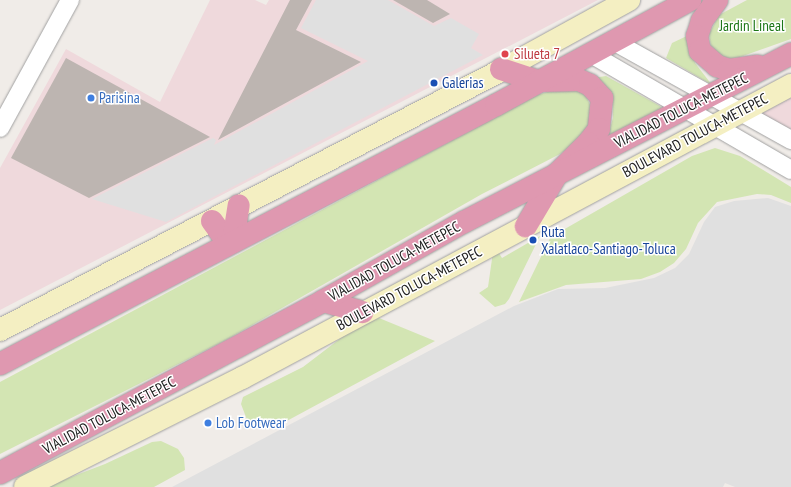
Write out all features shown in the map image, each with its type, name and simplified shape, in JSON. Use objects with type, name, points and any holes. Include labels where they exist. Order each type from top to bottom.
[{"type":"highway","points":[[0,364],[185,269],[230,242],[496,105],[690,0]]},
{"type":"highway","points":[[717,0],[702,21],[698,36],[700,50],[707,59],[730,70],[769,65]]},
{"type":"highway","name":"VIALIDAD TOLUCA-METEPEC","points":[[0,473],[323,301],[464,222],[791,54]]},
{"type":"highway","points":[[496,105],[498,71],[539,81],[579,80],[590,85],[602,98],[598,128],[588,143],[557,174],[526,226]]},
{"type":"highway","points":[[464,222],[510,187],[588,143]]},
{"type":"highway","points":[[230,242],[240,205]]},
{"type":"highway","points":[[212,220],[230,242]]},
{"type":"highway","points":[[323,301],[362,312]]},
{"type":"main road","points":[[0,330],[498,71],[629,0]]},
{"type":"main road","name":"BOULEVARD TOLUCA-METEPEC","points":[[25,487],[242,378],[362,312],[791,85]]},
{"type":"street","points":[[0,128],[70,0]]},
{"type":"street","points":[[613,41],[791,140]]},
{"type":"street","points":[[591,54],[688,108],[791,170]]},
{"type":"shaded area","points":[[210,0],[255,0],[266,5],[269,0],[598,0],[0,310],[0,168],[66,49],[160,102]]},
{"type":"shaded area","points":[[316,0],[388,0],[434,26],[451,18],[479,34],[471,48],[483,55],[166,222],[92,199],[213,138],[216,140],[214,145],[368,61],[301,28]]},
{"type":"shaded area","points":[[791,90],[791,138],[749,112]]},
{"type":"shaded area","points":[[768,198],[791,206],[791,487],[735,487],[725,483],[723,487],[172,487],[514,306],[558,289],[605,288],[654,278],[675,268],[689,254],[704,222],[715,207],[734,201]]},
{"type":"green space","name":"Jardin Lineal","points":[[747,0],[791,0],[791,39],[726,62],[712,53],[709,34],[719,15]]},
{"type":"green space","points":[[691,34],[691,48],[695,63],[712,85],[666,58],[672,43]]},
{"type":"green space","points":[[606,76],[660,106],[662,109],[607,139],[613,118],[613,102],[606,90],[593,78]]},
{"type":"green space","points":[[564,87],[576,88],[586,96],[592,109],[592,123],[584,136],[560,154],[482,194],[226,340],[0,454],[0,382],[537,95]]},
{"type":"green space","points":[[715,148],[740,156],[791,187],[791,203],[771,195],[757,194],[717,202],[698,223],[686,249],[674,263],[660,272],[641,279],[566,285],[519,302],[553,232],[563,230],[692,156]]},
{"type":"green space","points":[[540,236],[509,299],[505,304],[495,307],[479,293],[488,287],[493,252],[497,250],[502,258]]},
{"type":"green space","points":[[379,318],[435,341],[283,423],[259,429],[249,425],[241,404],[243,397],[303,367],[354,328]]},
{"type":"green space","points":[[161,441],[178,449],[184,458],[185,470],[154,487],[45,487],[105,464],[152,442]]},
{"type":"building","points":[[290,0],[312,0],[296,30],[361,62],[218,140]]},
{"type":"building","points":[[393,0],[427,0],[450,14],[433,23]]},
{"type":"building","name":"Parisina","points":[[66,58],[210,137],[89,198],[11,158]]},
{"type":"place","name":"Silueta 7","points":[[505,54]]},
{"type":"place","name":"Galerias","points":[[434,83]]},
{"type":"place","name":"Parisina","points":[[91,98]]},
{"type":"place","name":"Ruta Xalatlaco-Santiago-Toluca","points":[[533,240]]},
{"type":"place","name":"Lob Footwear","points":[[208,423]]}]
